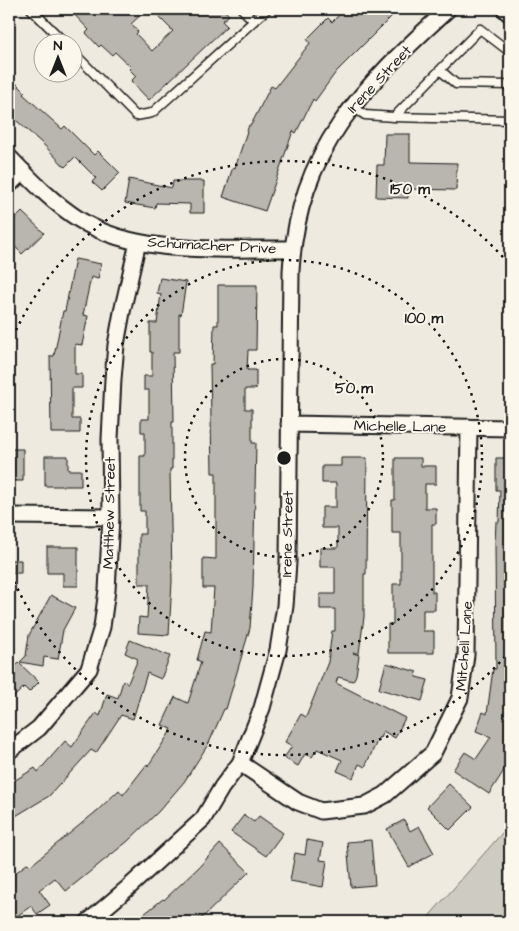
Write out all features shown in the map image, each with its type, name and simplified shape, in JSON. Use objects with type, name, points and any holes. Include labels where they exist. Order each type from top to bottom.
[{"type":"street","name":"Irene Street","points":[[88,922],[203,819],[222,787],[240,763],[262,708],[278,650],[285,606],[288,562],[293,249],[303,202],[315,168],[338,126],[352,106],[373,81],[448,9]]},
{"type":"street","name":"Schumacher Drive","points":[[9,157],[56,203],[81,220],[104,232],[138,242],[163,246],[293,249]]},
{"type":"street","points":[[9,185],[23,171]]},
{"type":"street","name":"Matthew Street","points":[[9,750],[39,728],[89,669],[102,627],[107,590],[111,517],[110,439],[116,345],[138,242]]},
{"type":"street","name":"Michelle Lane","points":[[289,424],[510,428]]},
{"type":"street","name":"Mitchell Lane","points":[[240,763],[298,802],[321,811],[364,806],[385,795],[433,753],[460,698],[466,655],[469,427]]},
{"type":"street","points":[[9,516],[111,517]]},
{"type":"lane","points":[[31,9],[54,32]]},
{"type":"lane","points":[[242,9],[254,21]]},
{"type":"lane","points":[[82,61],[136,116],[152,113],[267,9]]},
{"type":"lane","points":[[394,117],[480,28],[510,52]]},
{"type":"lane","points":[[440,70],[456,84],[510,85]]},
{"type":"lane","points":[[352,106],[365,115],[510,120]]},
{"type":"shaded area","points":[[510,824],[510,922],[424,922]]},
{"type":"building","points":[[69,9],[147,9],[131,24],[138,32],[136,34],[152,51],[173,31],[151,9],[223,9],[229,15],[222,21],[227,26],[149,100],[131,81],[136,76],[129,69],[131,67],[115,52],[112,55],[101,45],[99,47],[86,33],[89,30]]},
{"type":"building","points":[[345,9],[399,9],[336,72],[315,101],[313,99],[296,133],[293,131],[265,211],[223,197],[249,125],[251,125],[271,86],[275,88],[310,43],[307,39],[328,18],[332,22]]},
{"type":"building","points":[[9,76],[25,92],[23,94],[62,129],[65,126],[94,155],[98,151],[120,173],[102,191],[92,182],[96,178],[75,157],[65,167],[45,146],[9,114]]},
{"type":"building","points":[[385,134],[410,134],[410,162],[457,163],[456,190],[408,189],[408,198],[376,197],[377,165],[384,165]]},
{"type":"building","points":[[129,179],[172,188],[173,181],[204,181],[204,213],[190,213],[190,204],[156,203],[155,208],[125,203]]},
{"type":"building","points":[[22,212],[44,233],[22,254],[9,240],[9,225]]},
{"type":"building","points":[[75,259],[101,264],[98,279],[91,277],[83,315],[88,316],[82,345],[75,344],[75,374],[82,374],[82,388],[72,388],[72,419],[80,419],[80,433],[51,433],[50,356],[54,356]]},
{"type":"building","points":[[160,278],[186,282],[181,315],[179,314],[179,352],[173,352],[174,422],[172,422],[172,469],[170,469],[172,581],[169,635],[138,633],[139,617],[147,618],[149,584],[139,584],[139,534],[145,534],[145,511],[140,511],[140,456],[145,456],[145,432],[141,432],[141,419],[149,419],[149,390],[144,390],[144,376],[152,376],[150,323],[157,323],[161,294],[157,293]]},
{"type":"building","points":[[218,285],[257,285],[256,350],[248,350],[247,370],[256,370],[256,389],[245,389],[245,409],[252,409],[252,443],[256,443],[253,588],[250,628],[226,709],[224,709],[209,743],[184,782],[158,812],[128,841],[66,891],[55,878],[39,890],[50,905],[37,914],[31,906],[9,922],[9,878],[28,863],[30,866],[98,810],[119,790],[123,795],[147,764],[148,766],[172,729],[162,725],[175,697],[188,703],[201,662],[197,660],[205,631],[211,632],[214,588],[203,588],[203,558],[216,559],[216,473],[212,473],[210,364],[213,364],[214,325],[218,325]]},
{"type":"building","points":[[9,449],[23,449],[23,481],[9,481]]},
{"type":"building","points":[[45,456],[68,456],[68,470],[81,470],[81,486],[45,486]]},
{"type":"building","points":[[341,458],[367,458],[366,574],[364,574],[364,617],[359,653],[353,653],[359,655],[356,675],[353,681],[338,677],[336,683],[405,718],[395,738],[383,731],[365,767],[359,764],[353,778],[337,771],[342,760],[317,749],[312,757],[305,754],[298,766],[284,758],[292,746],[285,742],[301,714],[306,717],[328,662],[332,631],[335,631],[335,609],[320,609],[320,594],[335,594],[335,567],[320,567],[320,548],[338,548],[338,528],[322,528],[322,507],[336,507],[336,483],[322,483],[322,466],[341,466]]},
{"type":"building","points":[[395,458],[421,458],[421,466],[436,466],[436,484],[425,484],[425,508],[436,508],[436,524],[432,524],[432,592],[435,592],[435,610],[423,610],[423,631],[434,631],[434,653],[388,653],[388,624],[393,624],[393,584],[401,584],[401,533],[392,533],[392,500],[395,500]]},
{"type":"building","points":[[496,458],[510,458],[510,754],[503,772],[489,794],[453,770],[465,752],[476,759],[491,737],[476,731],[483,712],[487,714],[493,669],[496,669],[495,543],[496,522],[499,522],[500,490],[496,490]]},
{"type":"building","points":[[47,547],[78,547],[78,586],[63,586],[63,573],[47,573]]},
{"type":"building","points":[[9,560],[21,560],[21,573],[9,573]]},
{"type":"building","points":[[51,595],[75,608],[63,630],[58,659],[44,657],[43,666],[20,662],[26,656],[29,635]]},
{"type":"building","points":[[130,640],[170,656],[161,679],[147,673],[133,719],[121,715],[96,753],[91,750],[49,796],[9,820],[9,784],[35,768],[38,772],[65,741],[72,747],[96,713],[100,716],[107,694],[118,698],[123,681],[128,683],[138,659],[125,653]]},
{"type":"building","points":[[19,663],[39,682],[29,692],[24,687],[9,702],[9,673]]},
{"type":"building","points":[[386,663],[417,672],[416,677],[428,680],[422,701],[379,689]]},
{"type":"building","points":[[449,784],[473,807],[450,830],[427,807]]},
{"type":"building","points":[[244,815],[254,822],[259,816],[283,833],[266,856],[231,832]]},
{"type":"building","points":[[404,820],[410,831],[419,826],[434,853],[409,867],[387,829]]},
{"type":"building","points":[[307,840],[323,843],[320,860],[327,861],[323,887],[290,881],[295,853],[305,855]]},
{"type":"building","points":[[371,840],[375,885],[351,887],[347,842]]},
{"type":"building","points":[[220,844],[249,872],[198,922],[134,922],[164,900]]}]
